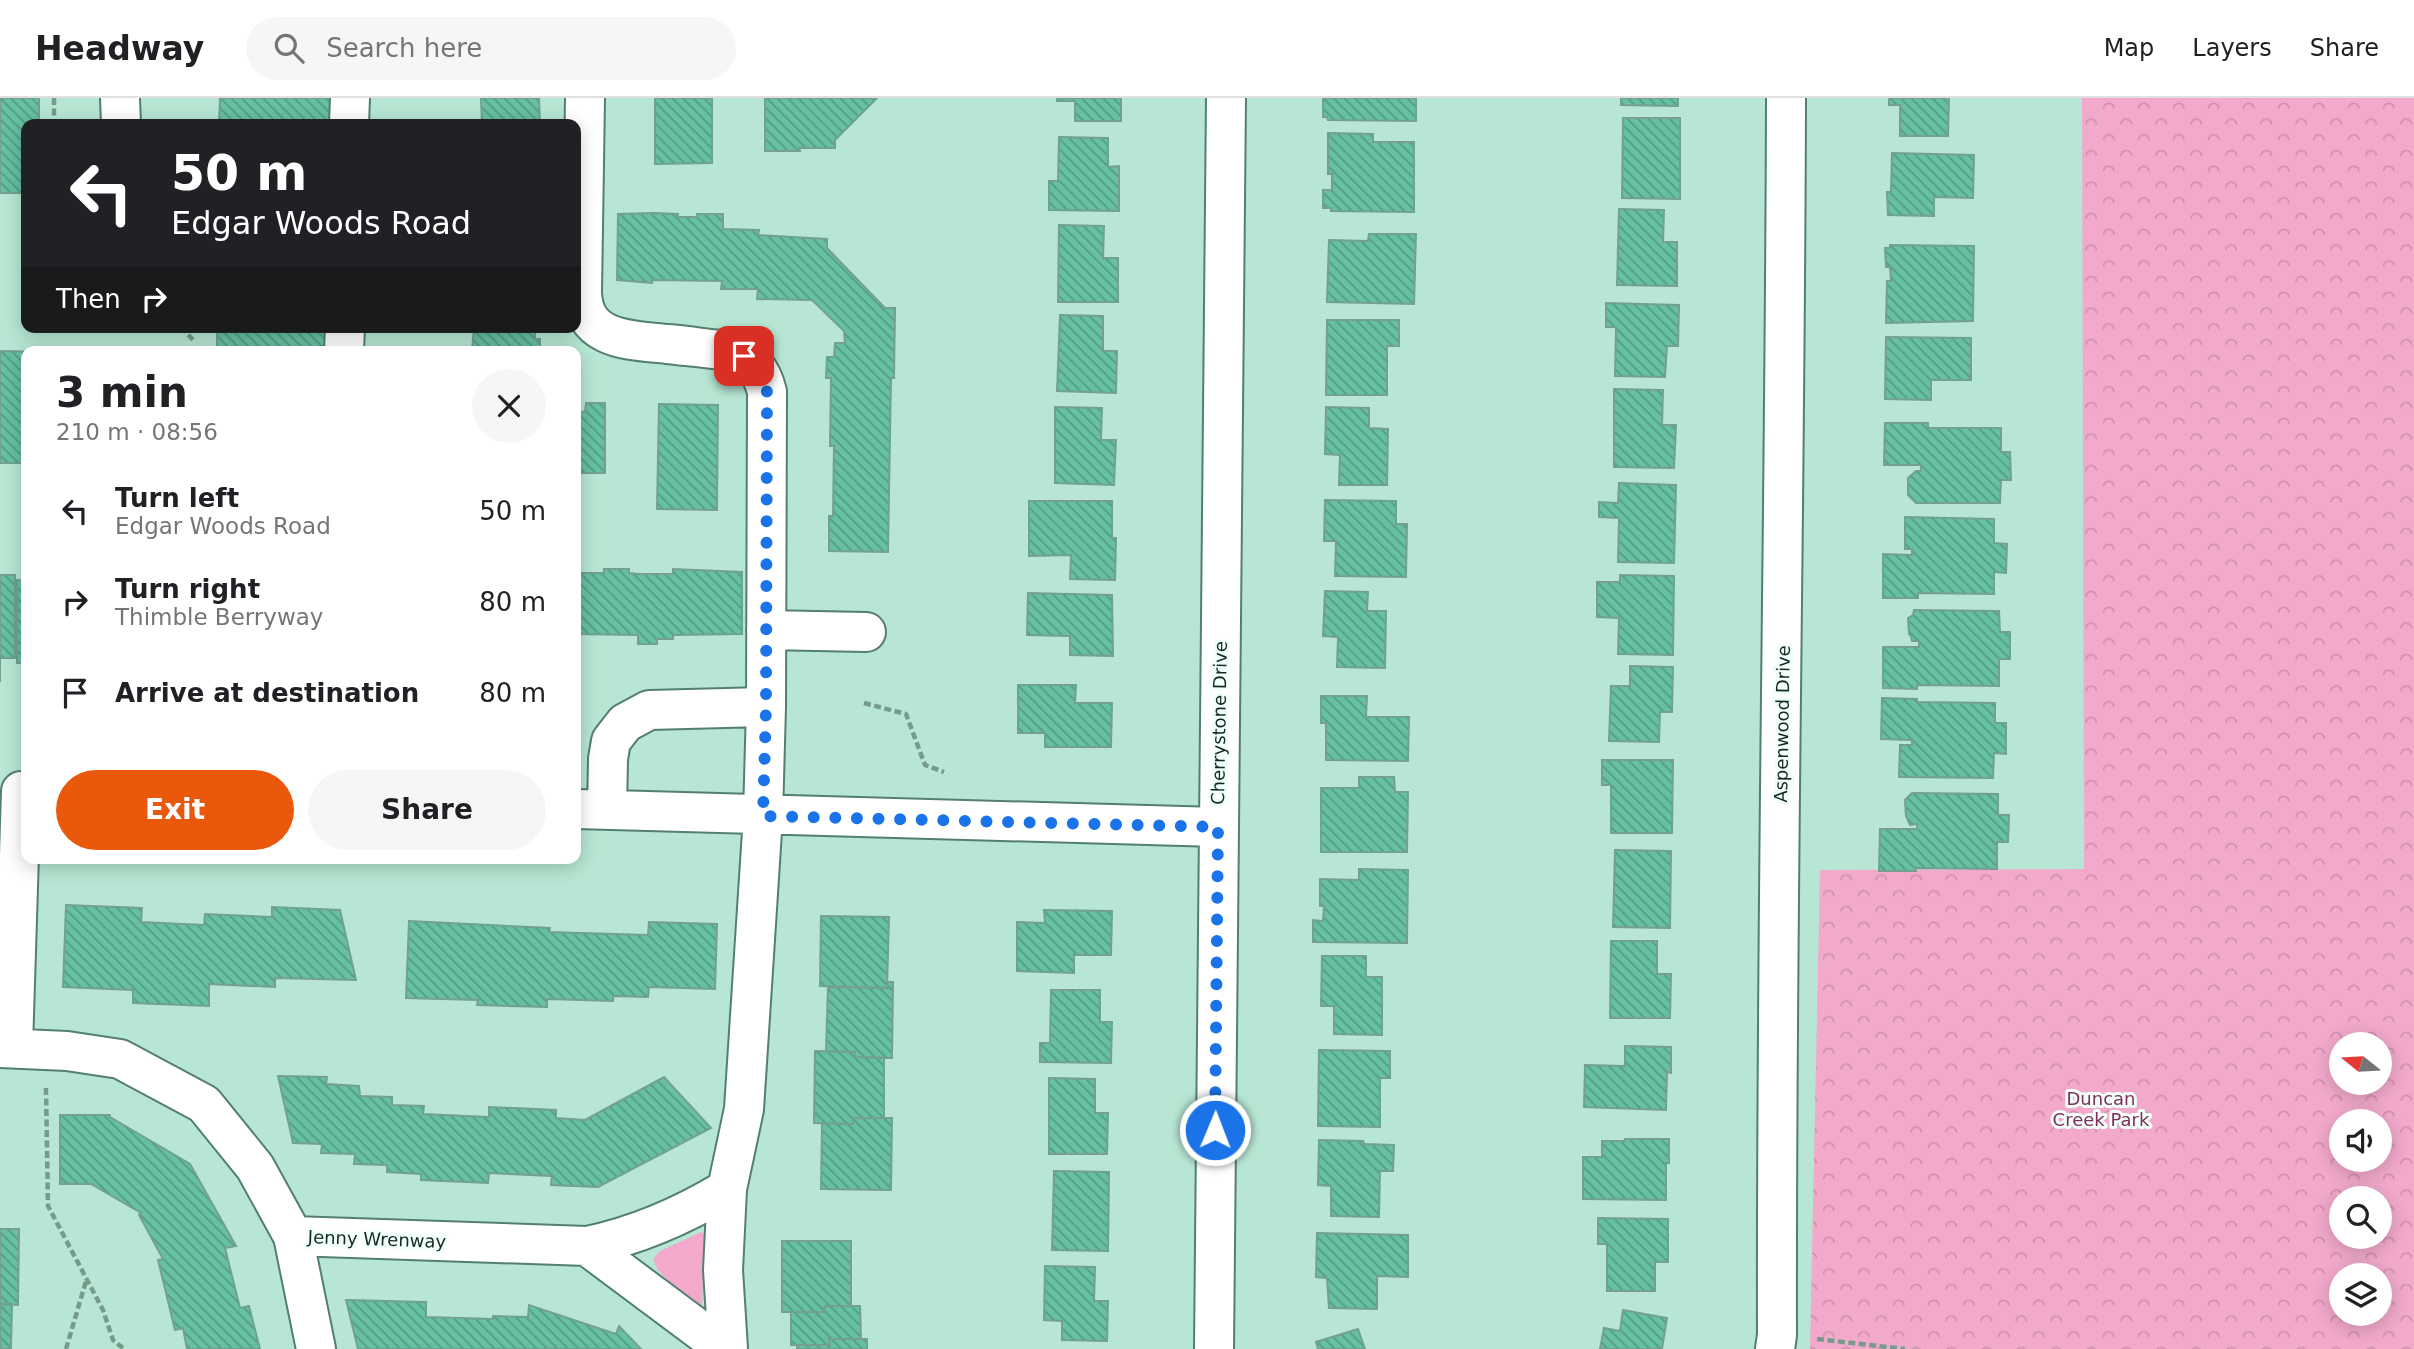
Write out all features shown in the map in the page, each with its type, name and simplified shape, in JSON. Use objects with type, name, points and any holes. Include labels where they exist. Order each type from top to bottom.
[{"type":"street","points":[[120,98],[121,119]]},
{"type":"street","points":[[349,119],[350,98]]},
{"type":"street","points":[[585,98],[582,305],[591,321],[601,330],[622,339],[732,351],[751,362],[764,379],[767,392],[763,816],[744,1109],[727,1189],[723,1270],[727,1349]]},
{"type":"street","name":"Cherrystone Drive","points":[[1214,1349],[1226,98]]},
{"type":"street","name":"Aspenwood Drive","points":[[1776,1342],[1785,491],[1786,98]]},
{"type":"street","points":[[766,630],[866,632]]},
{"type":"street","points":[[766,707],[649,710],[625,723],[611,741],[591,810],[1218,827]]},
{"type":"street","name":"Jenny Wrenway","points":[[16,791],[7,1048],[67,1051],[120,1059],[204,1104],[255,1167],[293,1236],[587,1246],[611,1241],[691,1210],[727,1189]]},
{"type":"street","points":[[293,1236],[316,1349]]},
{"type":"street","points":[[587,1246],[727,1349]]},
{"type":"path","points":[[54,98],[54,119]]},
{"type":"path","points":[[187,333],[194,341]]},
{"type":"path","points":[[864,703],[906,714],[925,765],[944,772]]},
{"type":"path","points":[[46,1076],[48,1206],[103,1310],[113,1340],[124,1349]]},
{"type":"path","points":[[66,1349],[86,1281]]},
{"type":"path","points":[[1776,1342],[1905,1349]]},
{"type":"green space","name":"Duncan Creek Park","points":[[2082,98],[2414,98],[2414,1349],[1810,1349],[1820,870],[2084,869]]},
{"type":"green space","points":[[701,1232],[704,1234],[702,1309],[697,1310],[657,1269],[653,1259],[660,1251]]},
{"type":"building","points":[[0,98],[39,98],[39,119],[21,119],[21,193],[0,193]]},
{"type":"building","points":[[220,98],[332,98],[331,119],[219,119]]},
{"type":"building","points":[[481,98],[539,98],[540,119],[482,119]]},
{"type":"building","points":[[655,98],[712,98],[712,163],[655,164]]},
{"type":"building","points":[[765,98],[877,98],[835,140],[835,148],[765,151]]},
{"type":"building","points":[[1057,98],[1121,98],[1121,121],[1075,121],[1075,101],[1057,101]]},
{"type":"building","points":[[1323,98],[1416,98],[1416,121],[1328,120],[1323,117]]},
{"type":"building","points":[[1621,98],[1678,98],[1678,106],[1621,105]]},
{"type":"building","points":[[1889,98],[1949,98],[1948,136],[1900,136],[1900,105],[1889,105]]},
{"type":"building","points":[[1623,118],[1680,118],[1680,199],[1622,198]]},
{"type":"building","points":[[1328,133],[1373,134],[1373,142],[1414,142],[1414,212],[1331,211],[1331,208],[1323,208],[1323,190],[1332,190],[1332,174],[1328,174]]},
{"type":"building","points":[[1059,137],[1108,138],[1108,167],[1119,166],[1119,211],[1049,210],[1049,181],[1058,181]]},
{"type":"building","points":[[1892,153],[1974,155],[1973,198],[1934,197],[1934,216],[1888,215],[1887,192],[1891,192]]},
{"type":"building","points":[[1619,209],[1664,210],[1663,242],[1677,242],[1677,286],[1617,285]]},
{"type":"building","points":[[618,214],[678,214],[678,217],[723,214],[723,229],[759,230],[758,235],[827,239],[827,248],[885,308],[895,308],[888,552],[829,551],[829,516],[833,516],[834,446],[830,446],[831,378],[826,378],[827,357],[834,357],[835,343],[845,343],[844,331],[812,300],[757,299],[758,289],[721,289],[722,281],[652,280],[652,283],[617,280]]},
{"type":"building","points":[[1059,225],[1104,226],[1103,258],[1118,258],[1118,302],[1058,302]]},
{"type":"building","points":[[1369,234],[1416,234],[1414,304],[1327,302],[1329,240],[1368,241]]},
{"type":"building","points":[[1890,245],[1974,246],[1973,321],[1886,323],[1887,281],[1891,281],[1890,267],[1886,267],[1885,248],[1890,248]]},
{"type":"building","points":[[1606,303],[1679,305],[1678,346],[1667,346],[1665,377],[1615,376],[1616,327],[1606,327]]},
{"type":"building","points":[[1060,315],[1103,316],[1103,351],[1117,351],[1116,393],[1057,391]]},
{"type":"building","points":[[1327,320],[1399,320],[1399,346],[1387,346],[1387,395],[1326,395]]},
{"type":"building","points":[[217,333],[329,333],[329,346],[217,346]]},
{"type":"building","points":[[474,333],[535,333],[535,339],[540,339],[540,346],[472,346]]},
{"type":"building","points":[[1886,337],[1971,338],[1971,380],[1931,380],[1931,400],[1885,399]]},
{"type":"building","points":[[0,351],[21,351],[21,463],[0,463]]},
{"type":"building","points":[[1614,389],[1663,390],[1662,425],[1676,425],[1674,468],[1614,467]]},
{"type":"building","points":[[586,403],[605,403],[605,473],[581,473],[581,412],[585,412]]},
{"type":"building","points":[[659,404],[718,405],[717,510],[657,509]]},
{"type":"building","points":[[1055,407],[1102,408],[1101,440],[1116,440],[1114,485],[1055,483]]},
{"type":"building","points":[[1326,407],[1369,408],[1369,428],[1388,429],[1387,485],[1339,485],[1340,455],[1325,454]]},
{"type":"building","points":[[1885,423],[1928,423],[1928,428],[2001,428],[2001,452],[2010,452],[2011,480],[2001,480],[2000,503],[1916,503],[1908,495],[1908,478],[1916,471],[1921,471],[1921,465],[1884,465]]},
{"type":"building","points":[[1619,483],[1676,485],[1674,563],[1618,562],[1619,518],[1599,517],[1599,502],[1618,503]]},
{"type":"building","points":[[1325,500],[1396,501],[1396,524],[1407,524],[1406,577],[1335,576],[1336,541],[1324,541]]},
{"type":"building","points":[[1029,501],[1112,501],[1112,538],[1116,538],[1115,580],[1070,579],[1071,555],[1029,556]]},
{"type":"building","points":[[1905,517],[1994,519],[1994,543],[2007,544],[2006,573],[1994,572],[1994,594],[1918,593],[1918,598],[1883,598],[1883,554],[1912,555],[1912,549],[1905,549]]},
{"type":"building","points":[[604,569],[629,569],[629,573],[638,574],[673,574],[673,569],[742,572],[742,634],[673,635],[673,639],[657,639],[657,644],[638,644],[638,635],[581,634],[581,573],[604,573]]},
{"type":"building","points":[[0,575],[15,575],[15,658],[0,658]]},
{"type":"building","points":[[1620,575],[1674,576],[1673,655],[1618,654],[1619,618],[1597,617],[1597,582],[1620,582]]},
{"type":"building","points":[[17,580],[21,580],[21,663],[17,663]]},
{"type":"building","points":[[1325,591],[1368,592],[1367,611],[1386,611],[1385,668],[1337,667],[1338,637],[1323,636]]},
{"type":"building","points":[[1028,593],[1112,595],[1113,656],[1070,655],[1070,636],[1027,635]]},
{"type":"building","points":[[1914,610],[1999,611],[2000,632],[2010,632],[2010,659],[1999,659],[1999,686],[1917,685],[1917,689],[1883,688],[1883,647],[1919,647],[1919,641],[1912,641],[1909,634],[1908,618],[1913,615]]},
{"type":"building","points":[[1630,666],[1673,667],[1672,712],[1660,712],[1659,742],[1609,741],[1611,686],[1630,686]]},
{"type":"building","points":[[1018,685],[1076,685],[1075,703],[1112,703],[1111,747],[1045,747],[1045,733],[1018,733]]},
{"type":"building","points":[[1321,696],[1367,696],[1366,717],[1409,717],[1408,761],[1326,760],[1326,723],[1321,723]]},
{"type":"building","points":[[1882,698],[1917,699],[1917,702],[1995,703],[1995,723],[2006,723],[2006,754],[1994,753],[1993,778],[1899,777],[1900,745],[1912,745],[1912,740],[1881,739]]},
{"type":"building","points":[[1602,760],[1673,760],[1672,833],[1611,833],[1611,785],[1602,785]]},
{"type":"building","points":[[1359,777],[1394,777],[1395,792],[1408,792],[1407,852],[1321,852],[1321,788],[1359,788]]},
{"type":"building","points":[[1912,793],[1998,794],[1998,815],[2009,815],[2008,842],[1997,842],[1997,869],[1915,868],[1916,871],[1879,871],[1880,829],[1917,829],[1917,824],[1910,825],[1906,816],[1905,800]]},
{"type":"building","points":[[1615,850],[1671,851],[1670,928],[1613,927]]},
{"type":"building","points":[[1359,869],[1408,870],[1407,943],[1313,942],[1313,920],[1323,921],[1320,879],[1359,880]]},
{"type":"building","points":[[66,905],[142,908],[141,922],[204,925],[205,914],[272,917],[272,907],[340,910],[356,980],[275,978],[275,987],[209,984],[209,1006],[133,1003],[133,990],[63,987]]},
{"type":"building","points":[[1044,910],[1112,911],[1111,955],[1074,955],[1074,973],[1017,971],[1017,922],[1045,923]]},
{"type":"building","points":[[821,916],[889,917],[887,988],[820,986]]},
{"type":"building","points":[[409,921],[550,928],[549,932],[648,935],[649,922],[717,924],[715,989],[649,987],[648,997],[613,996],[613,1001],[547,999],[547,1007],[477,1005],[478,1000],[406,998]]},
{"type":"building","points":[[1611,941],[1657,941],[1657,974],[1671,974],[1670,1018],[1610,1018]]},
{"type":"building","points":[[1322,956],[1366,956],[1366,977],[1382,977],[1382,1035],[1334,1034],[1334,1006],[1321,1006]]},
{"type":"building","points":[[887,982],[893,982],[892,1058],[855,1057],[855,1052],[826,1051],[828,987],[887,988]]},
{"type":"building","points":[[1051,990],[1100,990],[1100,1022],[1112,1022],[1111,1063],[1040,1062],[1040,1043],[1050,1043]]},
{"type":"building","points":[[1625,1046],[1671,1047],[1666,1110],[1584,1107],[1585,1065],[1625,1066]]},
{"type":"building","points":[[1319,1050],[1390,1051],[1390,1078],[1380,1078],[1380,1127],[1318,1126]]},
{"type":"building","points":[[815,1051],[855,1052],[855,1057],[884,1058],[884,1118],[853,1118],[853,1124],[814,1123]]},
{"type":"building","points":[[278,1076],[327,1077],[326,1084],[359,1086],[360,1096],[392,1097],[392,1105],[424,1106],[423,1114],[489,1117],[489,1107],[556,1110],[556,1118],[585,1120],[664,1077],[711,1128],[598,1187],[551,1185],[552,1176],[489,1173],[488,1183],[421,1180],[421,1174],[387,1172],[387,1165],[354,1164],[355,1154],[321,1153],[322,1144],[293,1143]]},
{"type":"building","points":[[1049,1078],[1095,1079],[1095,1113],[1108,1113],[1107,1154],[1049,1154]]},
{"type":"building","points":[[60,1115],[110,1115],[190,1164],[236,1246],[225,1248],[240,1308],[249,1306],[260,1349],[187,1349],[183,1328],[175,1330],[158,1260],[163,1259],[139,1215],[141,1213],[91,1184],[60,1184]]},
{"type":"building","points":[[853,1118],[892,1118],[891,1190],[821,1189],[822,1123],[853,1124]]},
{"type":"building","points":[[1669,1139],[1666,1200],[1583,1199],[1583,1157],[1602,1157],[1602,1141]]},
{"type":"building","points":[[1319,1140],[1394,1145],[1393,1171],[1380,1171],[1379,1217],[1331,1216],[1331,1186],[1318,1185]]},
{"type":"building","points":[[1054,1171],[1109,1172],[1108,1251],[1052,1250]]},
{"type":"building","points":[[1598,1218],[1668,1219],[1668,1262],[1655,1262],[1655,1291],[1607,1291],[1607,1244],[1598,1244]]},
{"type":"building","points":[[0,1229],[19,1229],[18,1305],[0,1304]]},
{"type":"building","points":[[1317,1233],[1408,1235],[1408,1277],[1377,1276],[1377,1309],[1329,1308],[1327,1278],[1316,1277]]},
{"type":"building","points":[[782,1241],[851,1241],[851,1306],[825,1306],[824,1312],[782,1312]]},
{"type":"building","points":[[1045,1266],[1095,1267],[1094,1301],[1108,1301],[1107,1341],[1062,1340],[1062,1321],[1044,1320]]},
{"type":"building","points":[[346,1300],[426,1302],[426,1317],[493,1319],[493,1316],[528,1317],[529,1305],[616,1334],[619,1326],[641,1349],[358,1349]]},
{"type":"building","points":[[0,1304],[12,1304],[11,1349],[0,1349]]},
{"type":"building","points":[[825,1306],[860,1306],[861,1339],[829,1339],[830,1345],[791,1345],[791,1312],[824,1312]]},
{"type":"building","points":[[1623,1310],[1667,1318],[1662,1349],[1600,1349],[1604,1328],[1620,1331]]},
{"type":"building","points":[[1358,1329],[1365,1349],[1318,1349],[1316,1342]]},
{"type":"building","points":[[829,1339],[867,1339],[867,1349],[797,1349],[797,1345],[830,1345]]},
{"type":"route","points":[[744,356],[757,368],[764,379],[767,392],[763,816],[1218,827],[1215,1130]]}]
